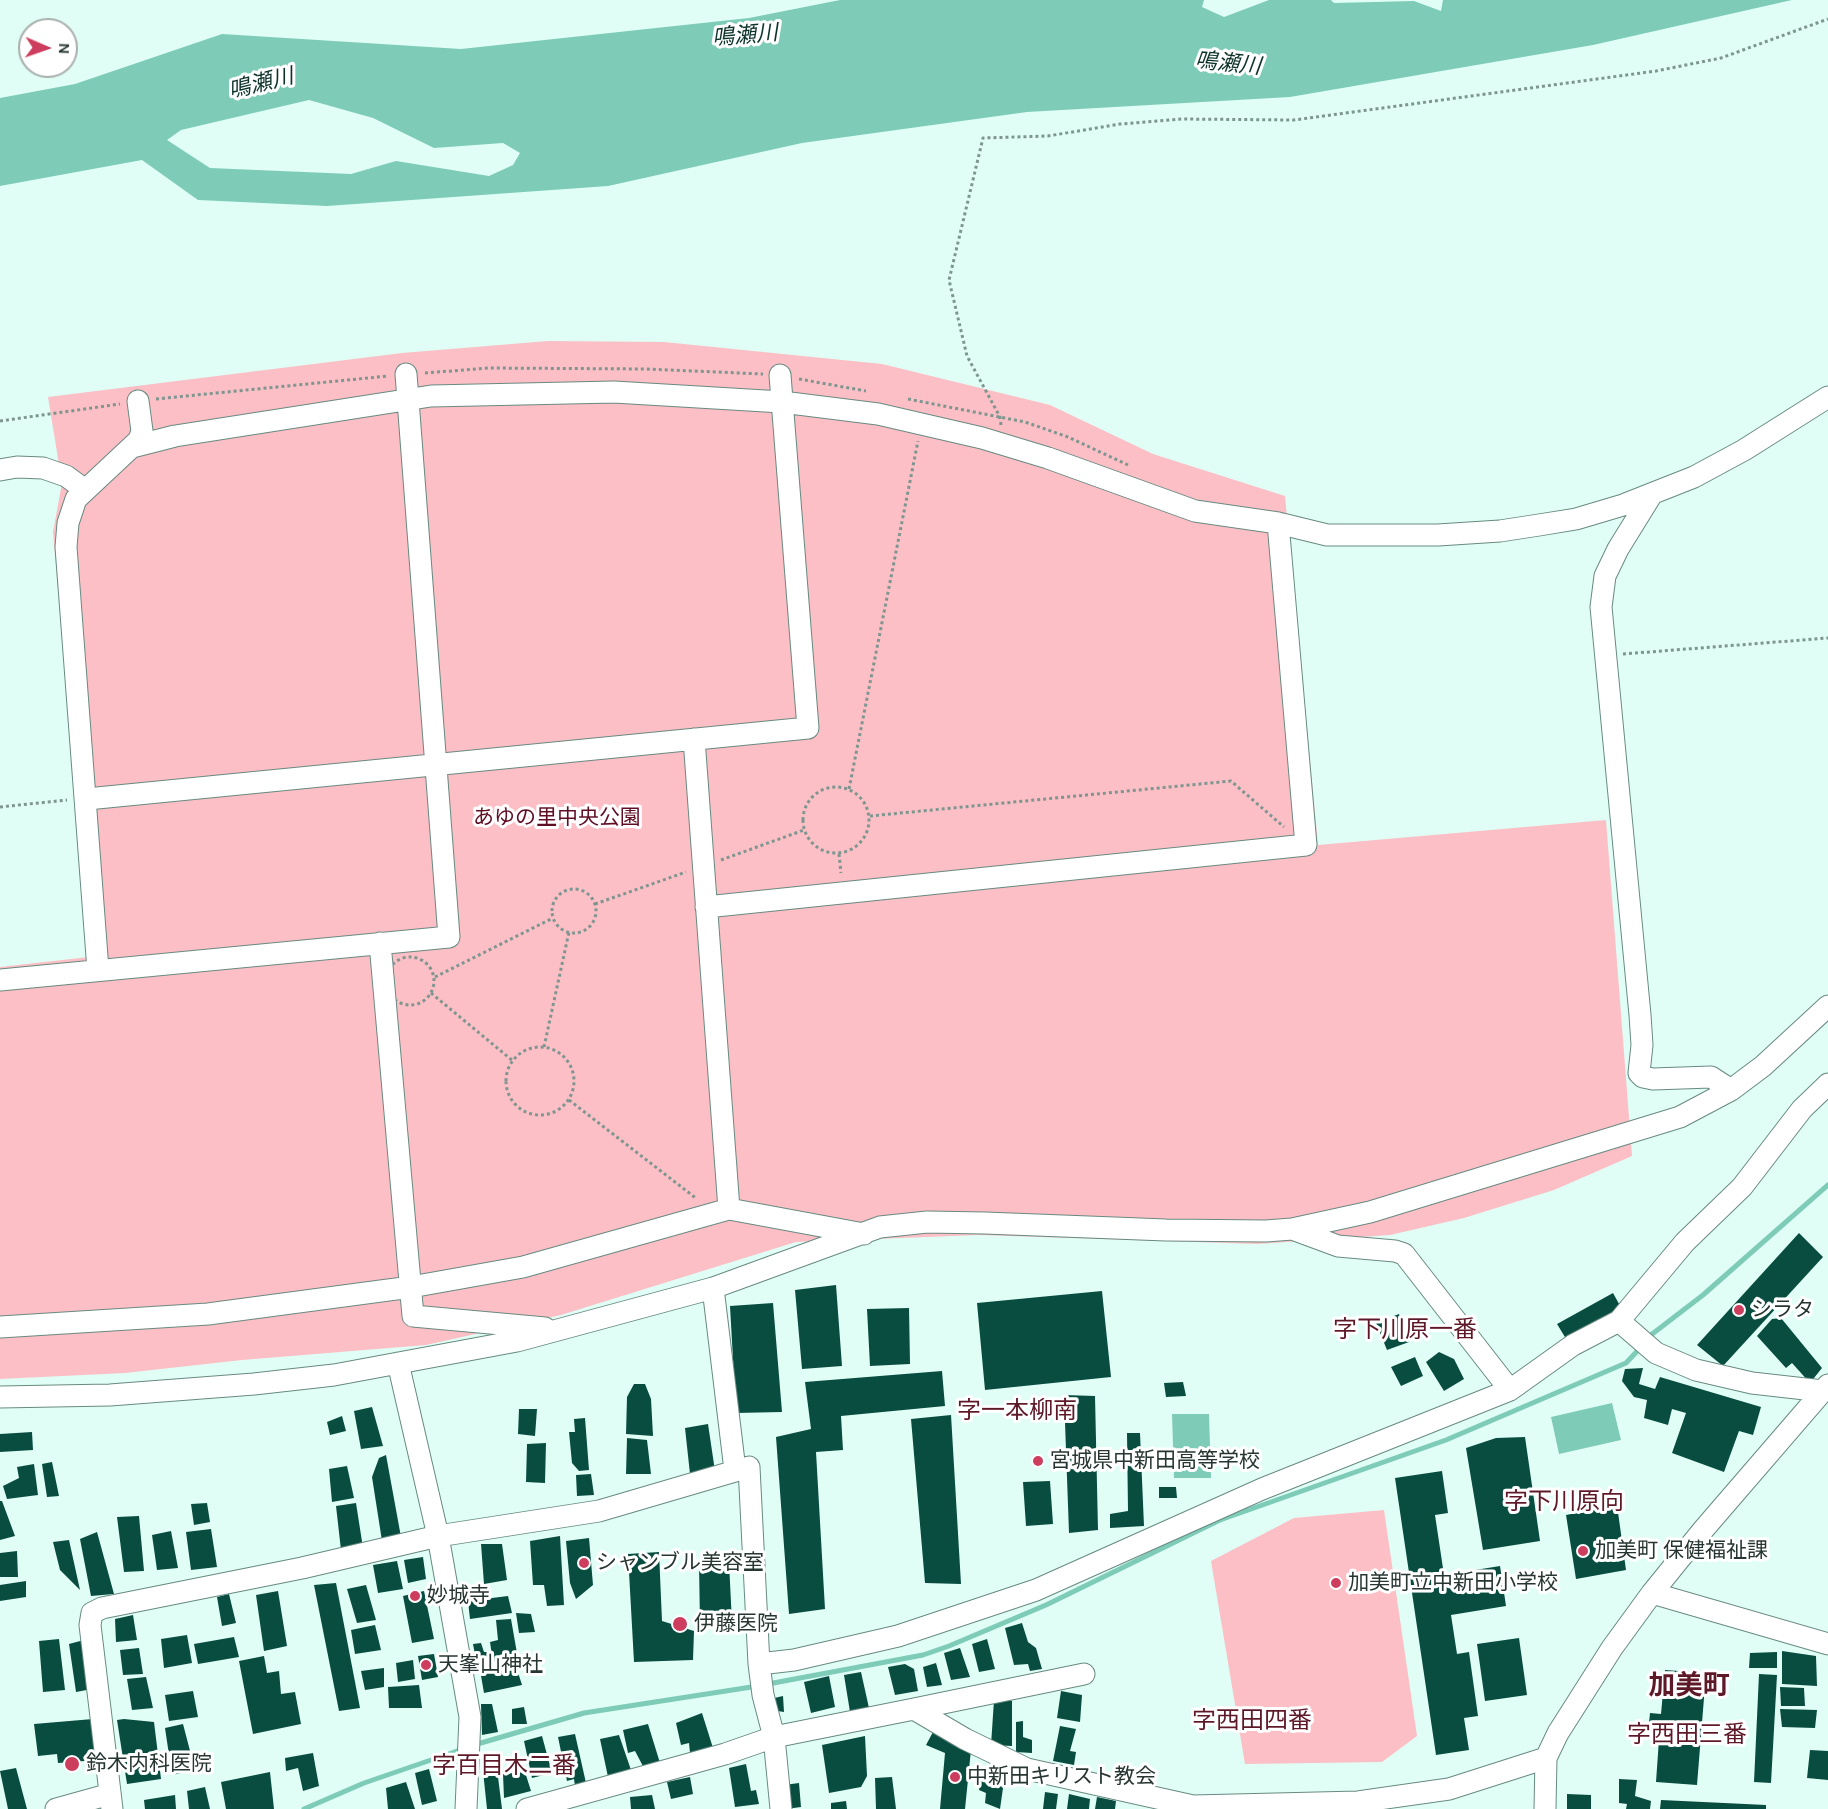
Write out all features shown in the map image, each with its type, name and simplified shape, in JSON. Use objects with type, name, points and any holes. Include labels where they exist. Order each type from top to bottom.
[{"type":"street","points":[[0,980],[449,937],[406,374]]},
{"type":"street","points":[[87,799],[808,728],[780,375]]},
{"type":"street","points":[[132,447],[175,436],[408,399],[519,392],[614,392],[782,402],[878,414],[1003,445],[1195,511],[1278,523],[1327,535],[1374,537],[1500,531],[1576,519],[1653,494],[1694,477],[1744,450],[1828,397]]},
{"type":"street","points":[[98,970],[87,799],[66,547],[71,509],[84,489],[132,447],[142,431],[138,401]]},
{"type":"street","points":[[0,470],[17,467],[43,468],[66,476],[84,489]]},
{"type":"street","points":[[1653,494],[1618,549],[1605,576],[1601,607],[1640,1015],[1642,1045],[1639,1073],[1643,1077],[1653,1079],[1710,1077],[1731,1090]]},
{"type":"street","points":[[706,907],[1306,845],[1278,523]]},
{"type":"street","points":[[694,740],[706,907],[722,1211]]},
{"type":"street","points":[[380,943],[413,1316],[558,1329]]},
{"type":"street","points":[[0,1397],[177,1391],[322,1376],[517,1341],[713,1288],[880,1227],[927,1222],[1266,1232],[1292,1229],[1370,1212],[1680,1118],[1731,1090],[1763,1066],[1828,1006]]},
{"type":"street","points":[[760,1667],[898,1636],[1036,1590],[1262,1489],[1510,1390],[1573,1345],[1619,1321],[1685,1242],[1742,1187],[1802,1108],[1828,1084]]},
{"type":"street","points":[[0,1327],[208,1314],[411,1287],[523,1267],[722,1211],[865,1234]]},
{"type":"street","points":[[1292,1229],[1338,1246],[1395,1251],[1404,1254],[1510,1390]]},
{"type":"street","points":[[713,1288],[735,1470]]},
{"type":"street","points":[[1619,1321],[1653,1350],[1672,1361],[1722,1376],[1786,1388],[1826,1388]]},
{"type":"street","points":[[398,1363],[438,1536],[470,1717],[466,1809]]},
{"type":"street","points":[[1545,1809],[1546,1758],[1558,1733],[1652,1593],[1826,1388]]},
{"type":"street","points":[[56,1809],[111,1802],[91,1644],[92,1613],[102,1608],[302,1569],[438,1536],[599,1511],[749,1467],[760,1667],[763,1695],[774,1737],[781,1809]]},
{"type":"street","points":[[1652,1593],[1828,1644]]},
{"type":"street","points":[[527,1809],[725,1755],[764,1743],[774,1737],[1084,1674]]},
{"type":"street","points":[[914,1709],[965,1739],[1027,1769],[1193,1806],[1358,1802],[1449,1789],[1546,1758]]},
{"type":"path","points":[[1003,445],[1000,417],[967,356],[949,280],[983,138],[1048,136],[1120,124],[1182,120],[1294,120],[1632,74],[1721,58],[1828,19]]},
{"type":"path","points":[[0,421],[138,401],[489,368],[646,369],[780,375]]},
{"type":"path","points":[[849,789],[918,441]]},
{"type":"path","points":[[1604,656],[1828,638]]},
{"type":"path","points":[[870,816],[1231,781],[1306,845]]},
{"type":"path","points":[[828,787],[849,789],[865,803],[870,816],[866,836],[850,851],[827,853],[809,840],[802,819],[810,799],[828,787]]},
{"type":"path","points":[[0,807],[87,799]]},
{"type":"path","points":[[574,889],[587,893],[594,904],[594,919],[584,930],[569,932],[557,924],[553,918],[553,904],[561,893],[574,889]]},
{"type":"path","points":[[435,977],[553,918]]},
{"type":"path","points":[[544,1047],[569,932]]},
{"type":"path","points":[[414,956],[428,963],[435,977],[431,993],[418,1004],[402,1004],[389,993],[386,977],[393,963],[399,959],[414,956]]},
{"type":"path","points":[[431,993],[513,1061]]},
{"type":"path","points":[[544,1047],[555,1050],[571,1066],[574,1078],[569,1100],[552,1113],[531,1114],[513,1102],[506,1082],[513,1061],[532,1048],[544,1047]]},
{"type":"path","points":[[569,1100],[722,1211]]},
{"type":"green space","name":"あゆの里中央公園","points":[[548,341],[664,342],[882,364],[1050,405],[1153,454],[1285,496],[1318,845],[1606,820],[1632,1156],[1554,1190],[1464,1218],[1390,1235],[1257,1244],[979,1235],[796,1242],[561,1315],[426,1345],[242,1360],[125,1373],[0,1379],[0,967],[89,957],[53,532],[62,483],[48,397],[402,353]]},
{"type":"green space","points":[[1384,1510],[1417,1736],[1382,1762],[1245,1764],[1211,1561],[1294,1518]]},
{"type":"water","name":"鳴瀬川","points":[[840,0],[1204,0],[1202,7],[1224,17],[1269,0],[1331,0],[1334,3],[1414,1],[1441,11],[1443,0],[1792,0],[1593,45],[1290,97],[1027,112],[802,143],[608,186],[327,206],[198,200],[142,160],[0,186],[0,98],[75,84],[222,34],[461,49],[749,18]],"holes":[[[309,100],[373,118],[434,148],[503,143],[520,153],[513,165],[489,176],[396,161],[351,174],[210,168],[167,140],[181,130]]]},
{"type":"water","points":[[1612,1403],[1621,1440],[1559,1454],[1551,1417]]},
{"type":"water","points":[[1172,1414],[1209,1414],[1211,1478],[1174,1478]]},
{"type":"building","points":[[1799,1233],[1823,1257],[1723,1366],[1697,1345]]},
{"type":"building","points":[[836,1285],[842,1366],[802,1369],[795,1290]]},
{"type":"building","points":[[1102,1291],[1111,1377],[985,1390],[977,1303]]},
{"type":"building","points":[[1613,1293],[1623,1311],[1568,1342],[1557,1324]]},
{"type":"building","points":[[773,1303],[782,1412],[736,1413],[730,1306]]},
{"type":"building","points":[[909,1308],[910,1364],[870,1366],[867,1309]]},
{"type":"building","points":[[1399,1314],[1409,1342],[1387,1350],[1376,1323]]},
{"type":"building","points":[[1781,1318],[1822,1368],[1810,1383],[1792,1363],[1786,1368],[1757,1336],[1772,1319]]},
{"type":"building","points":[[1439,1352],[1454,1359],[1464,1379],[1444,1391],[1426,1362]]},
{"type":"building","points":[[1415,1357],[1423,1376],[1401,1386],[1391,1367]]},
{"type":"building","points":[[1643,1368],[1639,1384],[1655,1389],[1660,1377],[1761,1407],[1753,1435],[1739,1431],[1724,1472],[1672,1453],[1686,1413],[1672,1409],[1668,1425],[1644,1418],[1647,1400],[1634,1397],[1622,1381],[1625,1369]]},
{"type":"building","points":[[942,1371],[945,1406],[841,1416],[843,1450],[816,1452],[825,1609],[789,1614],[776,1437],[811,1429],[805,1382]]},
{"type":"building","points":[[1183,1382],[1186,1396],[1166,1397],[1164,1383]]},
{"type":"building","points":[[634,1384],[645,1384],[651,1399],[653,1436],[626,1434],[627,1397]]},
{"type":"building","points":[[1064,1395],[1095,1396],[1098,1530],[1069,1533]]},
{"type":"building","points":[[372,1407],[383,1446],[361,1449],[354,1411]]},
{"type":"building","points":[[519,1409],[537,1409],[535,1436],[518,1434]]},
{"type":"building","points":[[951,1415],[961,1584],[925,1583],[911,1419]]},
{"type":"building","points":[[342,1416],[346,1431],[330,1435],[327,1422]]},
{"type":"building","points":[[585,1418],[589,1470],[579,1471],[572,1463],[569,1432],[575,1432],[574,1419]]},
{"type":"building","points":[[708,1424],[715,1471],[690,1474],[685,1428]]},
{"type":"building","points":[[32,1432],[33,1450],[0,1452],[0,1434]]},
{"type":"building","points":[[1127,1433],[1140,1433],[1144,1526],[1110,1528],[1110,1514],[1128,1511]]},
{"type":"building","points":[[1525,1437],[1540,1541],[1483,1550],[1466,1448],[1496,1438]]},
{"type":"building","points":[[627,1438],[647,1440],[651,1474],[626,1474]]},
{"type":"building","points":[[546,1443],[545,1483],[526,1482],[527,1444]]},
{"type":"building","points":[[386,1455],[401,1537],[382,1541],[372,1477],[379,1458]]},
{"type":"building","points":[[52,1462],[59,1496],[47,1497],[42,1464]]},
{"type":"building","points":[[34,1464],[38,1495],[7,1499],[3,1486],[19,1478],[17,1467]]},
{"type":"building","points":[[347,1466],[354,1498],[332,1502],[329,1469]]},
{"type":"building","points":[[1442,1471],[1448,1513],[1435,1515],[1444,1575],[1500,1566],[1506,1606],[1451,1615],[1457,1654],[1469,1652],[1478,1716],[1464,1718],[1469,1750],[1436,1755],[1395,1478]]},
{"type":"building","points":[[591,1474],[594,1495],[577,1496],[576,1475]]},
{"type":"building","points":[[1050,1481],[1053,1524],[1026,1526],[1023,1482]]},
{"type":"building","points":[[1159,1487],[1176,1487],[1177,1498],[1159,1498]]},
{"type":"building","points":[[0,1501],[2,1501],[15,1536],[0,1540]]},
{"type":"building","points":[[207,1503],[210,1522],[194,1525],[191,1504]]},
{"type":"building","points":[[356,1503],[363,1548],[341,1550],[336,1506]]},
{"type":"building","points":[[1617,1505],[1626,1570],[1576,1579],[1566,1515]]},
{"type":"building","points":[[139,1516],[144,1571],[124,1572],[117,1517]]},
{"type":"building","points":[[211,1529],[217,1567],[191,1570],[186,1532]]},
{"type":"building","points":[[171,1531],[178,1568],[157,1570],[152,1535]]},
{"type":"building","points":[[97,1532],[114,1594],[91,1596],[80,1539]]},
{"type":"building","points":[[560,1536],[564,1605],[547,1606],[544,1585],[533,1585],[530,1541]]},
{"type":"building","points":[[589,1538],[593,1585],[576,1599],[570,1583],[566,1541]]},
{"type":"building","points":[[69,1540],[80,1590],[60,1570],[53,1542]]},
{"type":"building","points":[[481,1544],[502,1544],[507,1580],[484,1584]]},
{"type":"building","points":[[17,1551],[18,1577],[0,1577],[0,1553]]},
{"type":"building","points":[[659,1552],[662,1621],[694,1631],[693,1660],[634,1662],[628,1554]]},
{"type":"building","points":[[423,1557],[426,1579],[408,1583],[404,1560]]},
{"type":"building","points":[[397,1561],[403,1589],[378,1593],[373,1565]]},
{"type":"building","points":[[729,1562],[732,1623],[700,1624],[699,1564]]},
{"type":"building","points":[[26,1581],[26,1597],[0,1601],[0,1585]]},
{"type":"building","points":[[336,1583],[360,1708],[339,1711],[314,1585]]},
{"type":"building","points":[[366,1585],[376,1620],[357,1623],[347,1589]]},
{"type":"building","points":[[278,1591],[287,1646],[264,1651],[256,1595]]},
{"type":"building","points":[[424,1591],[434,1639],[412,1643],[403,1596]]},
{"type":"building","points":[[229,1594],[236,1623],[222,1626],[217,1597]]},
{"type":"building","points":[[508,1596],[512,1613],[470,1619],[468,1601]]},
{"type":"building","points":[[516,1613],[531,1614],[535,1632],[519,1633]]},
{"type":"building","points":[[133,1615],[137,1640],[116,1642],[115,1619]]},
{"type":"building","points":[[511,1619],[518,1659],[493,1662],[490,1642],[498,1640],[496,1620]]},
{"type":"building","points":[[1022,1623],[1028,1642],[1036,1648],[1042,1669],[1030,1671],[1028,1664],[1014,1665],[1005,1628]]},
{"type":"building","points":[[375,1625],[381,1650],[355,1654],[351,1630]]},
{"type":"building","points":[[187,1635],[192,1663],[164,1668],[161,1639]]},
{"type":"building","points":[[234,1637],[239,1657],[198,1664],[194,1644]]},
{"type":"building","points":[[1519,1638],[1527,1695],[1485,1701],[1477,1644]]},
{"type":"building","points":[[59,1639],[65,1690],[43,1692],[39,1641]]},
{"type":"building","points":[[987,1639],[995,1669],[979,1672],[972,1644]]},
{"type":"building","points":[[84,1640],[92,1689],[76,1692],[69,1644]]},
{"type":"building","points":[[481,1643],[484,1652],[489,1652],[490,1664],[477,1665],[473,1644]]},
{"type":"building","points":[[139,1648],[143,1674],[123,1675],[120,1650]]},
{"type":"building","points":[[960,1648],[970,1677],[951,1680],[944,1653]]},
{"type":"building","points":[[1782,1651],[1816,1656],[1817,1686],[1782,1684]]},
{"type":"building","points":[[1777,1652],[1777,1668],[1749,1668],[1750,1653]]},
{"type":"building","points":[[434,1654],[438,1677],[422,1680],[418,1656]]},
{"type":"building","points":[[264,1656],[267,1673],[279,1671],[281,1694],[295,1692],[301,1724],[253,1734],[239,1661]]},
{"type":"building","points":[[413,1660],[415,1679],[398,1682],[396,1663]]},
{"type":"building","points":[[515,1663],[522,1685],[484,1693],[480,1670]]},
{"type":"building","points":[[936,1663],[942,1685],[927,1687],[923,1667]]},
{"type":"building","points":[[905,1664],[914,1669],[918,1691],[895,1695],[888,1667]]},
{"type":"building","points":[[384,1668],[384,1687],[365,1690],[361,1671]]},
{"type":"building","points":[[1665,1670],[1706,1673],[1697,1785],[1656,1782],[1660,1725],[1649,1723],[1650,1713],[1661,1714]]},
{"type":"building","points":[[861,1672],[869,1708],[850,1712],[844,1675]]},
{"type":"building","points":[[1759,1674],[1777,1675],[1771,1783],[1754,1782]]},
{"type":"building","points":[[829,1676],[835,1707],[811,1713],[804,1682]]},
{"type":"building","points":[[146,1677],[153,1708],[132,1710],[127,1679]]},
{"type":"building","points":[[419,1685],[422,1708],[389,1708],[388,1687]]},
{"type":"building","points":[[1780,1687],[1804,1688],[1805,1706],[1781,1706]]},
{"type":"building","points":[[193,1691],[198,1717],[169,1721],[165,1695]]},
{"type":"building","points":[[1061,1691],[1082,1695],[1080,1722],[1057,1718]]},
{"type":"building","points":[[783,1696],[784,1712],[771,1710],[770,1699]]},
{"type":"building","points":[[994,1700],[1012,1701],[1012,1746],[991,1745]]},
{"type":"building","points":[[481,1704],[492,1704],[498,1732],[482,1735]]},
{"type":"building","points":[[524,1707],[527,1724],[512,1724],[512,1709]]},
{"type":"building","points":[[1780,1709],[1817,1710],[1815,1728],[1782,1727]]},
{"type":"building","points":[[702,1713],[713,1748],[690,1753],[689,1743],[681,1745],[676,1723]]},
{"type":"building","points":[[93,1719],[98,1760],[58,1763],[57,1754],[38,1756],[34,1724]]},
{"type":"building","points":[[117,1720],[154,1722],[161,1779],[127,1784]]},
{"type":"building","points":[[1023,1721],[1023,1737],[1032,1740],[1032,1753],[1016,1752],[1016,1722]]},
{"type":"building","points":[[183,1724],[195,1770],[172,1775],[165,1728]]},
{"type":"building","points":[[648,1724],[660,1763],[645,1770],[635,1751],[628,1753],[623,1730]]},
{"type":"building","points":[[1060,1726],[1076,1729],[1070,1751],[1076,1752],[1074,1765],[1053,1761]]},
{"type":"building","points":[[933,1732],[971,1750],[965,1809],[940,1809],[945,1753],[926,1745]]},
{"type":"building","points":[[575,1734],[586,1783],[575,1786],[574,1779],[567,1781],[558,1737]]},
{"type":"building","points":[[619,1735],[631,1770],[608,1777],[600,1739]]},
{"type":"building","points":[[542,1736],[552,1773],[532,1778],[524,1741]]},
{"type":"building","points":[[865,1736],[867,1776],[861,1787],[829,1793],[822,1745]]},
{"type":"building","points":[[1810,1750],[1828,1751],[1828,1780],[1807,1778]]},
{"type":"building","points":[[313,1753],[319,1786],[303,1791],[298,1768],[286,1771],[285,1758]]},
{"type":"building","points":[[746,1764],[751,1791],[756,1790],[759,1804],[735,1807],[729,1768]]},
{"type":"building","points":[[16,1768],[27,1809],[8,1809],[0,1771]]},
{"type":"building","points":[[429,1769],[437,1801],[422,1805],[415,1773]]},
{"type":"building","points":[[497,1769],[502,1809],[487,1809],[483,1771]]},
{"type":"building","points":[[983,1769],[1005,1774],[1000,1809],[985,1803],[986,1793],[979,1790]]},
{"type":"building","points":[[270,1772],[274,1809],[226,1809],[221,1782]]},
{"type":"building","points":[[525,1772],[531,1791],[504,1798],[503,1774]]},
{"type":"building","points":[[690,1777],[693,1794],[671,1799],[667,1782]]},
{"type":"building","points":[[892,1777],[896,1809],[876,1809],[875,1778]]},
{"type":"building","points":[[1619,1779],[1637,1780],[1635,1796],[1651,1801],[1650,1809],[1626,1809],[1627,1804],[1619,1803]]},
{"type":"building","points":[[406,1782],[415,1809],[388,1809],[386,1788]]},
{"type":"building","points":[[799,1783],[801,1807],[786,1809],[784,1785]]},
{"type":"building","points":[[205,1787],[210,1809],[189,1809],[187,1791]]},
{"type":"building","points":[[1045,1792],[1058,1794],[1056,1809],[1043,1809]]},
{"type":"building","points":[[1069,1794],[1090,1799],[1089,1809],[1067,1809]]},
{"type":"building","points":[[1567,1794],[1591,1795],[1591,1809],[1567,1809]]},
{"type":"building","points":[[175,1795],[176,1809],[145,1809],[144,1800]]},
{"type":"building","points":[[652,1795],[655,1809],[631,1809],[630,1797]]},
{"type":"building","points":[[1097,1797],[1116,1801],[1115,1809],[1095,1809]]},
{"type":"building","points":[[1661,1800],[1766,1805],[1766,1809],[1660,1809]]},
{"type":"building","points":[[846,1801],[847,1809],[831,1809],[831,1803]]},
{"type":"waterway","points":[[1647,1338],[1703,1295],[1828,1185]]},
{"type":"waterway","points":[[768,1684],[923,1655],[949,1646],[1046,1605],[1220,1520],[1446,1440],[1626,1363],[1642,1346]]},
{"type":"waterway","points":[[474,1745],[584,1713],[758,1686]]},
{"type":"waterway","points":[[304,1809],[364,1783],[463,1749]]},
{"type":"place","name":"シラタ","points":[[1739,1310]]},
{"type":"place","name":"宮城県中新田高等学校","points":[[1038,1461]]},
{"type":"place","name":"加美町 保健福祉課","points":[[1583,1551]]},
{"type":"place","name":"シャンブル美容室","points":[[584,1563]]},
{"type":"place","name":"加美町立中新田小学校","points":[[1336,1583]]},
{"type":"place","name":"妙城寺","points":[[415,1596]]},
{"type":"place","name":"伊藤医院","points":[[680,1624]]},
{"type":"place","name":"天峯山神社","points":[[426,1665]]},
{"type":"place","name":"鈴木内科医院","points":[[72,1764]]},
{"type":"place","name":"中新田キリスト教会","points":[[955,1777]]},
{"type":"district","name":"字下川原一番","points":[[1405,1330]]},
{"type":"district","name":"字一本柳南","points":[[1017,1411]]},
{"type":"district","name":"字下川原向","points":[[1564,1502]]},
{"type":"district","name":"加美町","points":[[1689,1686]]},
{"type":"district","name":"字西田四番","points":[[1252,1721]]},
{"type":"district","name":"字西田三番","points":[[1687,1735]]},
{"type":"district","name":"字百目木二番","points":[[504,1766]]}]
